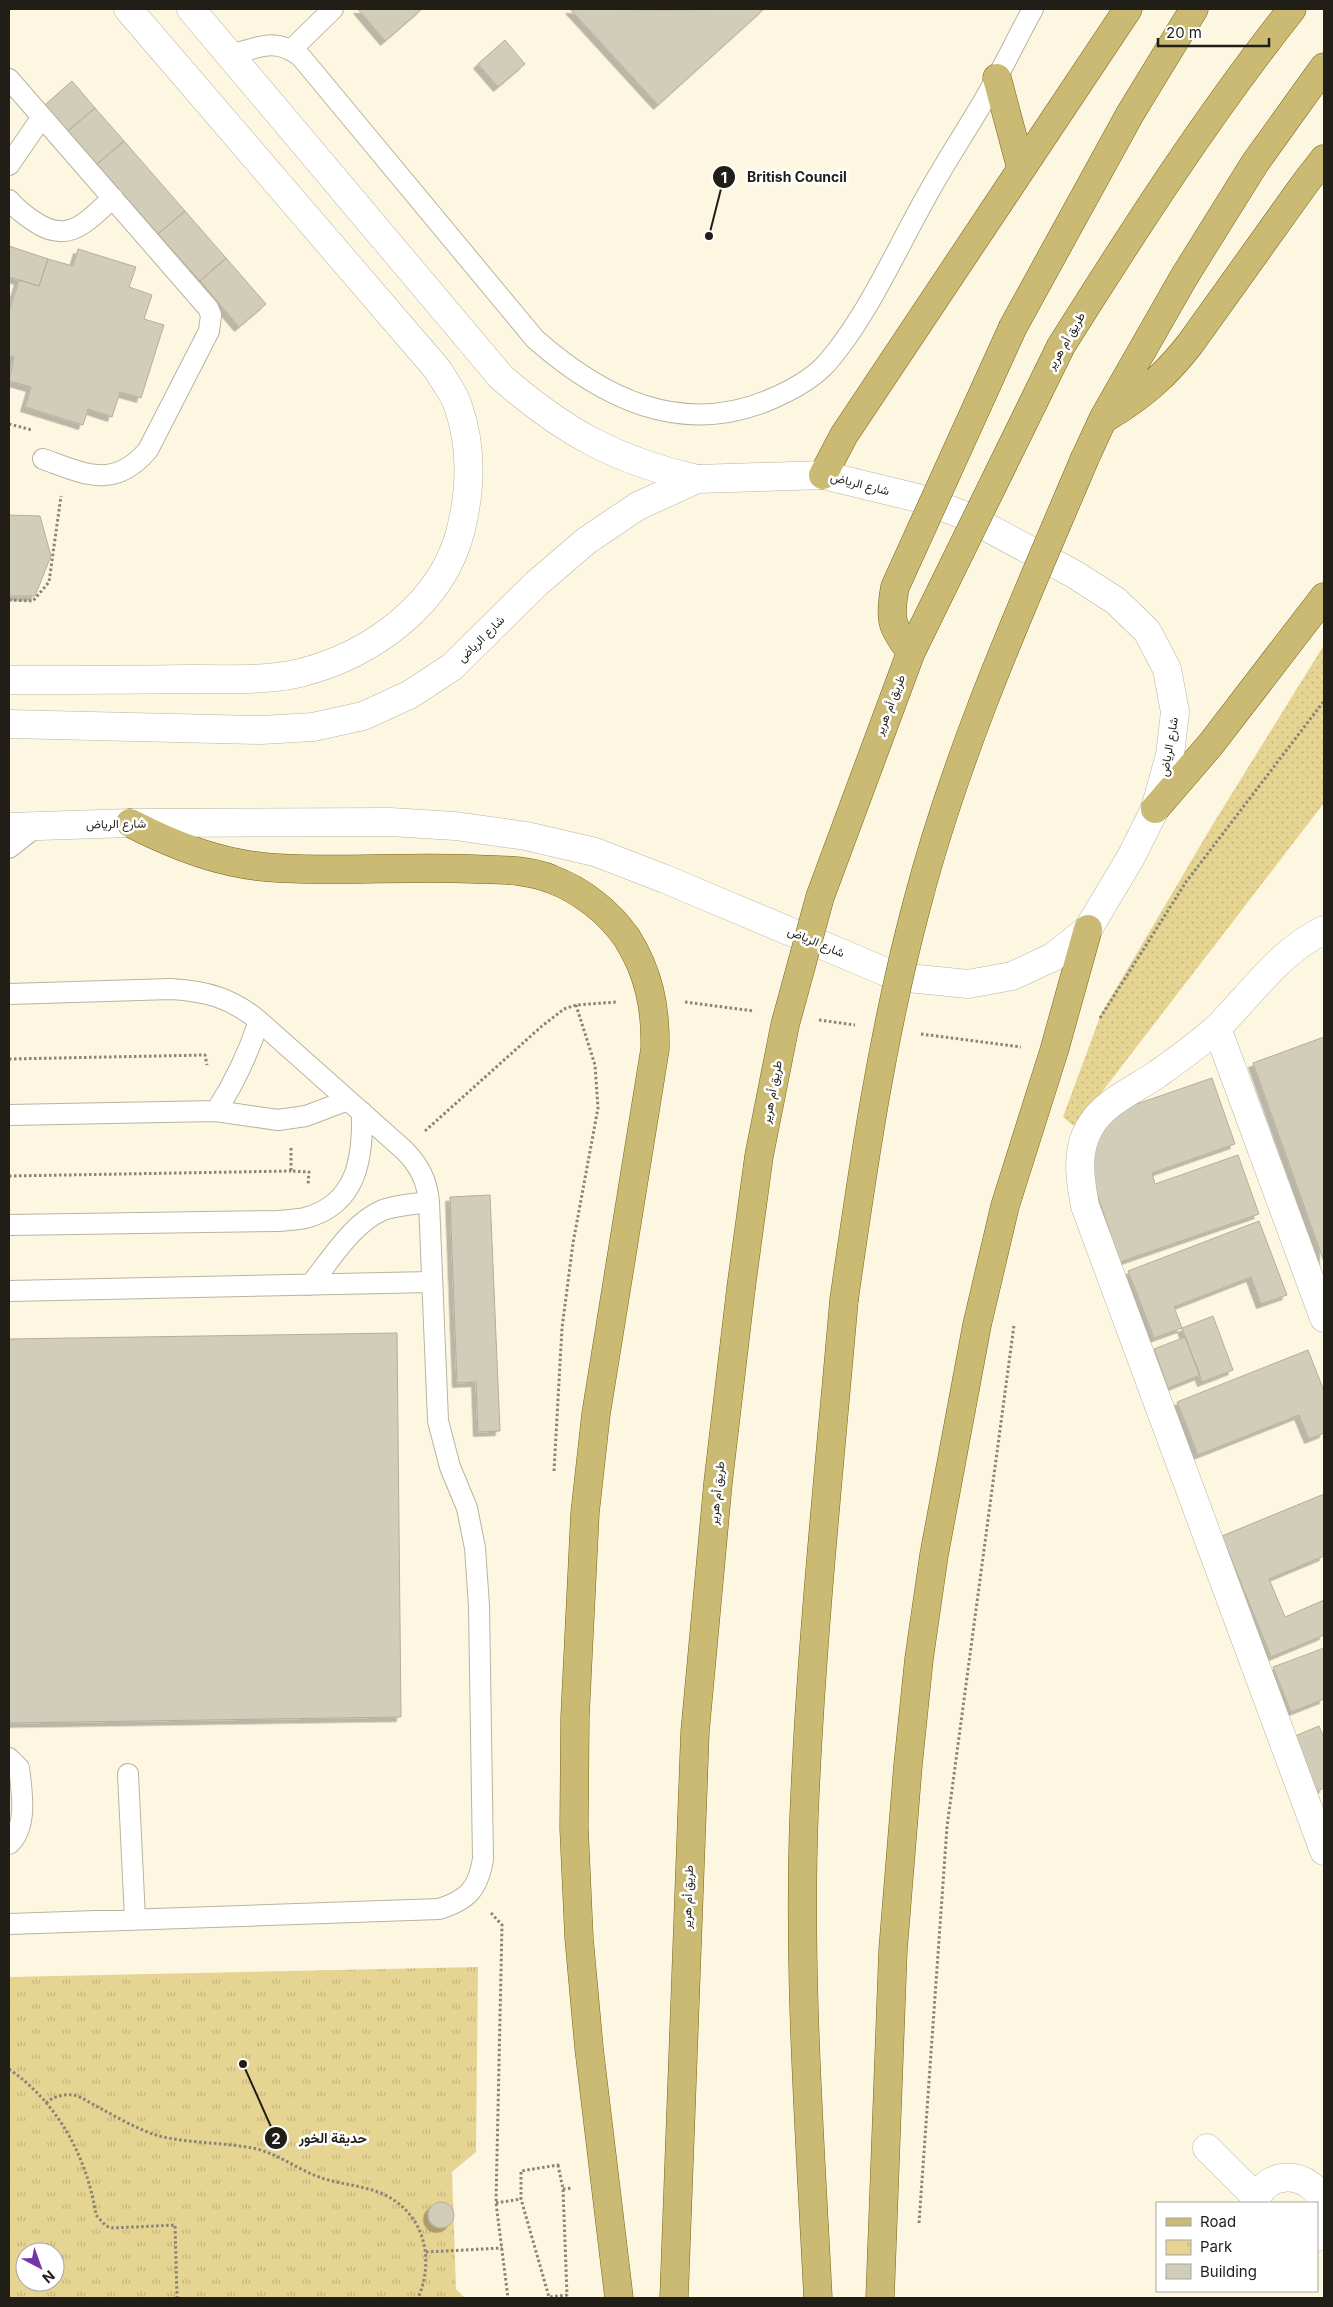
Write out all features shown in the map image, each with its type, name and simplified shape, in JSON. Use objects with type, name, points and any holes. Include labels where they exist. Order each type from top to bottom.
[{"type":"main road","points":[[823,475],[844,435],[1128,9]]},
{"type":"main road","points":[[911,652],[895,632],[892,617],[895,588],[1013,327],[1130,114],[1194,9]]},
{"type":"main road","name":"طريق أم هرير","points":[[674,2298],[695,1732],[715,1512],[741,1288],[759,1156],[784,1035],[820,897],[911,652],[1061,346],[1127,241],[1202,128],[1292,9]]},
{"type":"main road","points":[[818,2298],[802,1980],[804,1818],[812,1656],[844,1300],[872,1108],[892,1005],[917,903],[947,802],[983,704],[1085,458],[1103,419],[1194,260],[1255,163],[1324,67]]},
{"type":"main road","points":[[997,78],[1021,168]]},
{"type":"main road","points":[[1103,419],[1152,387],[1172,367],[1324,159]]},
{"type":"main road","points":[[1155,809],[1211,744],[1324,597]]},
{"type":"main road","points":[[130,823],[165,841],[201,855],[238,864],[277,868],[431,867],[510,870],[550,878],[587,897],[618,925],[640,959],[653,998],[656,1024],[655,1049],[596,1414],[585,1513],[575,1717],[574,1828],[579,1938],[589,2048],[619,2298]]},
{"type":"main road","points":[[880,2298],[893,1950],[908,1765],[919,1660],[954,1442],[977,1325],[1005,1206],[1054,1051],[1088,929]]},
{"type":"street","points":[[9,680],[234,679],[298,673],[349,657],[393,630],[428,594],[456,550],[468,500],[468,447],[458,405],[438,370],[128,9]]},
{"type":"street","points":[[191,9],[501,377],[536,407],[573,432],[653,469],[697,479]]},
{"type":"street","name":"شارع الرياض","points":[[9,724],[262,730],[313,727],[363,716],[409,695],[452,667],[536,584],[586,541],[638,506],[697,479],[823,475],[918,498],[966,516],[1074,574],[1116,600],[1147,631],[1167,669],[1175,712],[1170,755],[1155,809],[1131,857],[1088,929],[1053,957],[1012,976],[968,984],[898,977],[665,879],[595,852],[526,836],[455,826],[390,822],[130,823],[9,827]]},
{"type":"street","points":[[1324,930],[1284,955],[1217,1028],[1157,1074],[1108,1106],[1090,1125],[1081,1150],[1080,1176],[1085,1206],[1324,1851]]},
{"type":"street","points":[[1217,1028],[1324,1318]]},
{"type":"street","points":[[1207,2148],[1256,2201],[1264,2187],[1287,2177],[1300,2179],[1311,2184],[1320,2194],[1324,2203]]},
{"type":"street","points":[[1318,2235],[1324,2224]]},
{"type":"lane","points":[[291,50],[333,9]]},
{"type":"lane","points":[[231,55],[268,45],[280,45],[301,57],[535,339],[569,368],[623,398],[657,410],[702,415],[746,409],[788,392],[824,365],[853,330],[945,162],[997,78],[1033,9]]},
{"type":"lane","points":[[9,79],[208,308],[211,323],[156,436],[138,462],[110,476],[94,476],[43,459]]},
{"type":"lane","points":[[9,165],[42,117]]},
{"type":"lane","points":[[9,200],[16,209],[45,230],[55,233],[77,227],[113,198]]},
{"type":"lane","points":[[9,848],[37,826]]},
{"type":"lane","points":[[9,994],[171,989],[197,990],[222,997],[245,1009],[259,1021],[404,1150],[414,1160],[422,1173],[427,1187],[429,1202],[438,1421],[450,1468],[467,1508],[475,1548],[479,1616],[482,1859],[480,1877],[471,1893],[456,1904],[439,1909],[9,1924]]},
{"type":"lane","points":[[216,1111],[237,1079],[250,1050],[259,1021]]},
{"type":"lane","points":[[9,1115],[216,1111],[264,1118],[292,1119],[355,1106]]},
{"type":"lane","points":[[9,1225],[278,1221],[305,1218],[322,1211],[340,1198],[352,1181],[360,1161],[355,1106]]},
{"type":"lane","points":[[310,1285],[356,1229],[369,1219],[389,1209],[429,1202]]},
{"type":"lane","points":[[9,1291],[431,1282]]},
{"type":"lane","points":[[9,1758],[19,1768],[21,1822],[16,1838],[9,1844]]},
{"type":"lane","points":[[128,1774],[135,1919]]},
{"type":"path","points":[[9,600],[33,601],[49,582],[65,467]]},
{"type":"path","points":[[1099,1019],[1186,882],[1324,701]]},
{"type":"path","points":[[404,1150],[542,1026],[564,1009],[576,1005],[653,998],[760,1012]]},
{"type":"path","points":[[818,1020],[857,1025]]},
{"type":"path","points":[[915,1033],[1054,1051]]},
{"type":"path","points":[[9,1176],[291,1171]]},
{"type":"path","points":[[918,2230],[947,1827],[1014,1320]]},
{"type":"path","points":[[471,1893],[502,1924],[496,2203],[508,2298]]},
{"type":"path","points":[[9,2069],[46,2103],[69,2134],[78,2151],[91,2188],[96,2215],[100,2221],[113,2228],[175,2225],[177,2298]]},
{"type":"path","points":[[46,2103],[53,2097],[76,2096],[129,2124],[157,2135],[187,2142],[236,2145],[258,2150],[280,2157],[318,2177],[378,2192],[405,2209],[416,2222],[423,2236],[426,2252],[424,2284],[418,2298]]},
{"type":"path","points":[[558,2165],[563,2189],[567,2295],[549,2297],[521,2199],[521,2171],[558,2165]]},
{"type":"path","points":[[496,2203],[521,2199]]},
{"type":"path","points":[[426,2252],[502,2248]]},
{"type":"green space","points":[[1324,645],[1324,803],[1075,1127],[1063,1117],[1101,1014],[1213,824]]},
{"type":"green space","points":[[478,1967],[476,2152],[452,2172],[456,2289],[465,2298],[9,2298],[9,1977]]},
{"type":"building","points":[[358,9],[422,9],[385,41]]},
{"type":"building","points":[[570,9],[663,10],[764,9],[658,105]]},
{"type":"building","points":[[505,40],[525,64],[498,87],[478,64]]},
{"type":"building","points":[[72,81],[95,108],[68,131],[45,105]]},
{"type":"building","points":[[95,108],[124,141],[97,164],[68,131]]},
{"type":"building","points":[[124,141],[185,211],[158,234],[97,164]]},
{"type":"building","points":[[185,211],[226,258],[200,281],[158,234]]},
{"type":"building","points":[[9,246],[48,259],[39,286],[9,277]]},
{"type":"building","points":[[78,249],[136,267],[129,287],[152,295],[144,319],[164,325],[141,398],[120,392],[112,417],[88,409],[83,425],[25,407],[31,387],[9,381],[14,357],[9,355],[9,312],[19,280],[39,286],[48,259],[73,266]]},
{"type":"building","points":[[226,258],[266,304],[239,327],[200,281]]},
{"type":"building","points":[[9,515],[40,516],[51,556],[35,596],[9,596]]},
{"type":"building","points":[[1324,1037],[1324,1262],[1253,1063]]},
{"type":"building","points":[[1212,1078],[1235,1144],[1152,1173],[1155,1184],[1238,1155],[1259,1214],[1120,1262],[1090,1174],[1097,1140],[1108,1120],[1125,1108]]},
{"type":"building","points":[[490,1195],[500,1431],[478,1432],[476,1382],[457,1383],[450,1197]]},
{"type":"building","points":[[1259,1221],[1287,1295],[1261,1304],[1251,1277],[1174,1307],[1182,1328],[1154,1338],[1128,1271]]},
{"type":"building","points":[[1213,1316],[1233,1370],[1202,1382],[1182,1328]]},
{"type":"building","points":[[397,1333],[401,1717],[9,1723],[9,1339]]},
{"type":"building","points":[[1185,1337],[1200,1375],[1168,1388],[1154,1349]]},
{"type":"building","points":[[1308,1350],[1324,1391],[1324,1433],[1309,1439],[1299,1415],[1198,1455],[1177,1402]]},
{"type":"building","points":[[1324,1494],[1324,1556],[1269,1579],[1285,1617],[1324,1600],[1324,1635],[1271,1657],[1222,1536]]},
{"type":"building","points":[[1324,1648],[1324,1699],[1291,1712],[1273,1667]]},
{"type":"building","points":[[1319,1726],[1324,1738],[1324,1788],[1317,1791],[1295,1736]]},
{"type":"building","points":[[441,2202],[450,2206],[454,2215],[450,2224],[441,2228],[432,2224],[428,2215],[432,2206]]},
{"type":"place","name":"British Council","points":[[709,236]]},
{"type":"place","name":"حديقة الخور","points":[[243,2064]]}]
